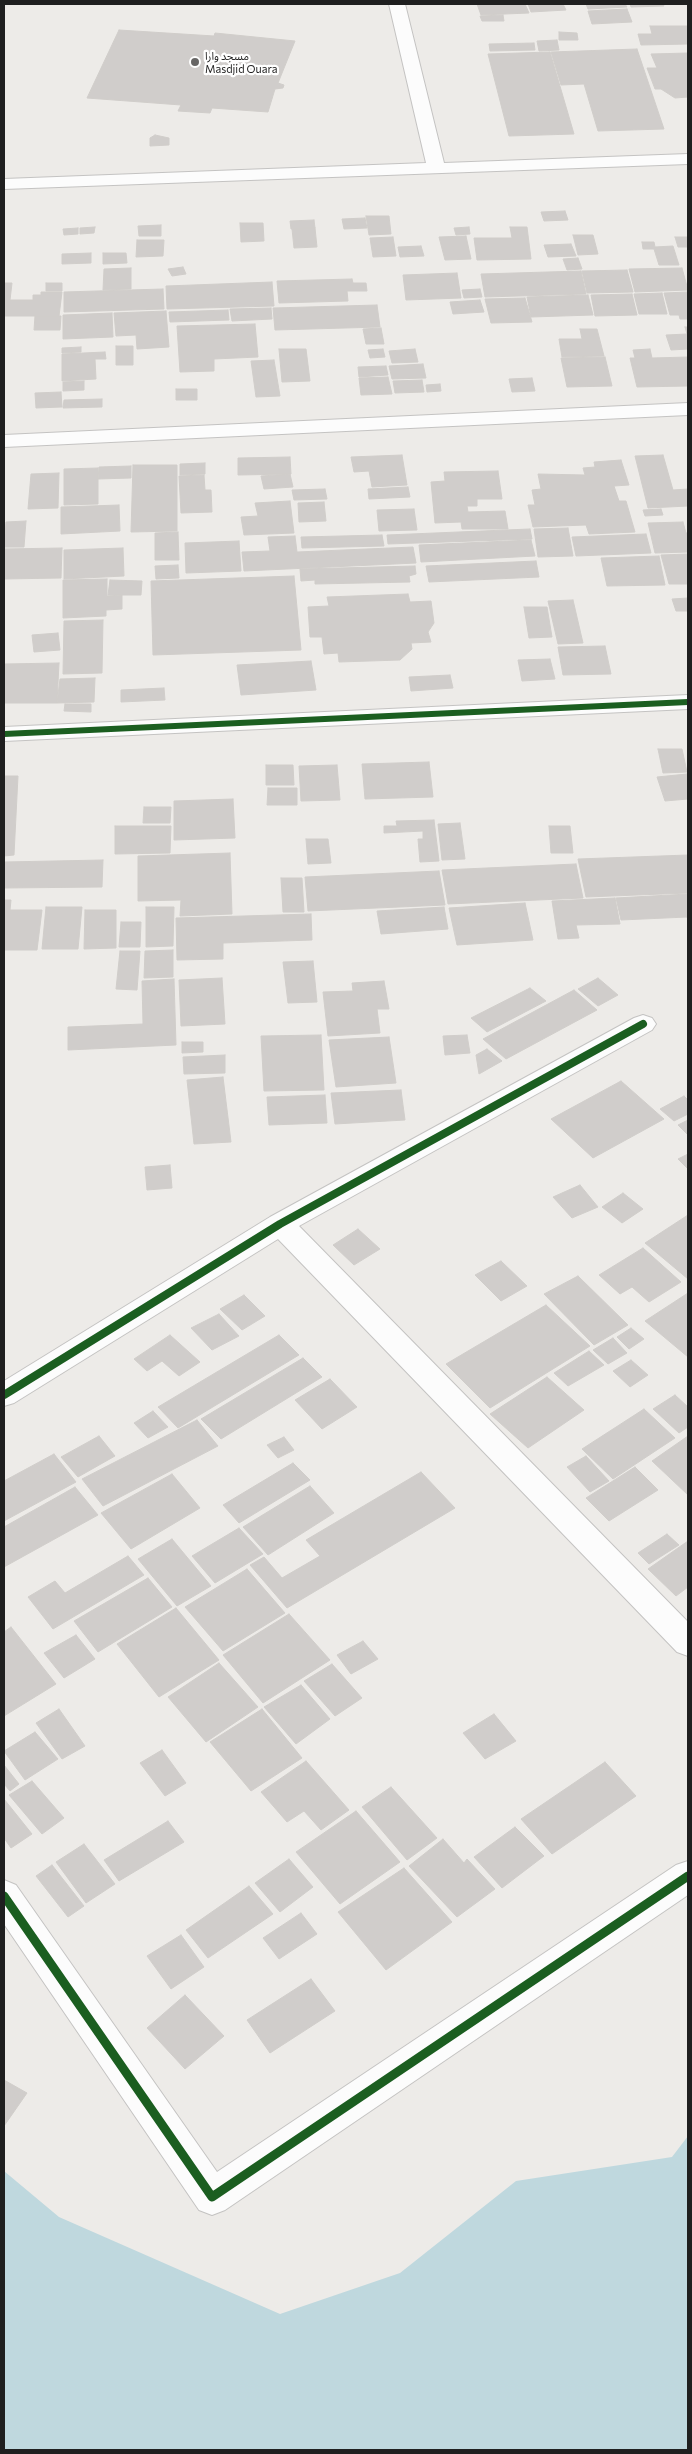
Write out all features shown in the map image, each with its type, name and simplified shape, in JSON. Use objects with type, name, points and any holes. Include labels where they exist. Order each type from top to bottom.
[{"type":"street","points":[[397,4],[436,166]]},
{"type":"street","points":[[4,184],[436,166],[688,159]]},
{"type":"street","points":[[4,441],[688,409]]},
{"type":"street","points":[[4,734],[688,702]]},
{"type":"street","points":[[4,1395],[280,1224],[643,1024]]},
{"type":"street","points":[[280,1224],[688,1643]]},
{"type":"street","points":[[4,1896],[212,2197],[688,1876]]},
{"type":"water","points":[[688,2136],[688,2450],[4,2450],[4,2171],[59,2217],[280,2314],[400,2273],[516,2181],[672,2157]]},
{"type":"building","points":[[477,4],[525,4],[529,13],[481,15]]},
{"type":"building","points":[[528,4],[563,4],[566,10],[531,12]]},
{"type":"building","points":[[586,4],[625,4],[627,7],[588,9]]},
{"type":"building","points":[[630,4],[663,4],[664,6],[631,7]]},
{"type":"building","points":[[627,9],[632,22],[592,24],[588,11]]},
{"type":"building","points":[[503,15],[504,21],[482,21],[480,16]]},
{"type":"building","points":[[650,26],[688,26],[688,44],[641,45],[638,34],[652,34]]},
{"type":"building","name":"مسجد وارا Masdjid Ouara","points":[[119,30],[214,36],[215,33],[295,41],[278,83],[284,85],[283,88],[275,89],[268,112],[212,108],[210,113],[178,111],[181,105],[87,98]]},
{"type":"building","points":[[559,32],[577,33],[578,40],[559,40]]},
{"type":"building","points":[[557,40],[559,50],[539,51],[537,41]]},
{"type":"building","points":[[534,43],[535,50],[490,51],[489,44]]},
{"type":"building","points":[[637,49],[664,129],[598,131],[584,84],[561,85],[551,52]]},
{"type":"building","points":[[550,52],[574,134],[509,136],[488,54]]},
{"type":"building","points":[[688,53],[688,97],[675,98],[661,89],[655,89],[647,68],[657,68],[651,54]]},
{"type":"building","points":[[155,135],[169,138],[169,145],[150,146],[150,138]]},
{"type":"building","points":[[565,211],[568,220],[544,221],[541,212]]},
{"type":"building","points":[[366,216],[389,216],[391,234],[369,235]]},
{"type":"building","points":[[365,218],[367,228],[344,229],[342,219]]},
{"type":"building","points":[[314,220],[315,228],[291,229],[290,221]]},
{"type":"building","points":[[240,223],[263,223],[264,241],[241,242]]},
{"type":"building","points":[[161,225],[161,236],[139,236],[138,226]]},
{"type":"building","points":[[95,227],[94,233],[80,234],[80,228]]},
{"type":"building","points":[[469,227],[470,234],[456,235],[454,228]]},
{"type":"building","points":[[510,227],[527,227],[531,259],[477,260],[474,238],[512,238]]},
{"type":"building","points":[[78,228],[78,234],[64,235],[63,229]]},
{"type":"building","points":[[315,228],[317,247],[294,248],[292,229]]},
{"type":"building","points":[[573,235],[593,235],[598,254],[578,255]]},
{"type":"building","points":[[466,236],[471,259],[445,260],[439,237]]},
{"type":"building","points":[[393,237],[396,256],[373,257],[370,238]]},
{"type":"building","points":[[675,237],[688,237],[688,247],[678,247]]},
{"type":"building","points":[[137,240],[164,240],[163,256],[136,257]]},
{"type":"building","points":[[642,242],[654,242],[655,247],[673,246],[679,265],[659,265],[654,249],[643,249]]},
{"type":"building","points":[[571,244],[576,256],[548,257],[544,245]]},
{"type":"building","points":[[421,246],[424,256],[400,257],[398,247]]},
{"type":"building","points":[[91,253],[91,263],[62,264],[62,254]]},
{"type":"building","points":[[103,253],[126,253],[127,263],[103,264]]},
{"type":"building","points":[[578,258],[582,269],[567,270],[563,259]]},
{"type":"building","points":[[183,267],[186,274],[172,276],[168,269]]},
{"type":"building","points":[[131,268],[131,289],[103,290],[104,269]]},
{"type":"building","points":[[682,268],[688,290],[635,292],[629,269]]},
{"type":"building","points":[[627,270],[633,292],[587,293],[582,271]]},
{"type":"building","points":[[581,271],[586,294],[485,297],[481,274]]},
{"type":"building","points":[[457,273],[461,298],[406,300],[403,275]]},
{"type":"building","points":[[352,279],[353,283],[366,283],[367,291],[347,291],[348,301],[279,303],[277,281]]},
{"type":"building","points":[[272,282],[274,306],[167,309],[166,286]]},
{"type":"building","points":[[4,283],[12,283],[10,300],[33,300],[33,295],[41,295],[41,292],[62,292],[59,316],[4,316]]},
{"type":"building","points":[[46,283],[62,283],[62,291],[46,291]]},
{"type":"building","points":[[163,289],[164,309],[64,312],[64,292]]},
{"type":"building","points":[[480,289],[482,297],[464,298],[462,290]]},
{"type":"building","points":[[688,292],[688,319],[680,319],[679,315],[670,315],[664,293]]},
{"type":"building","points":[[662,293],[667,314],[639,314],[634,294]]},
{"type":"building","points":[[632,294],[637,315],[595,316],[591,295]]},
{"type":"building","points":[[588,295],[593,315],[531,317],[527,297]]},
{"type":"building","points":[[525,298],[532,322],[491,323],[485,299]]},
{"type":"building","points":[[480,300],[484,312],[453,314],[450,302]]},
{"type":"building","points":[[377,305],[380,327],[275,330],[273,308]]},
{"type":"building","points":[[271,308],[272,319],[232,321],[230,309]]},
{"type":"building","points":[[228,310],[229,320],[170,322],[169,312]]},
{"type":"building","points":[[166,311],[169,347],[137,349],[136,335],[116,336],[114,313]]},
{"type":"building","points":[[112,313],[113,337],[63,339],[63,315]]},
{"type":"building","points":[[35,316],[61,316],[60,330],[34,330]]},
{"type":"building","points":[[255,324],[258,357],[214,359],[214,371],[180,372],[177,326]]},
{"type":"building","points":[[685,327],[688,327],[688,349],[671,350],[666,335],[687,334]]},
{"type":"building","points":[[381,328],[384,344],[366,344],[363,329]]},
{"type":"building","points":[[580,329],[597,329],[604,356],[562,357],[559,339],[582,339]]},
{"type":"building","points":[[116,346],[133,346],[133,365],[116,365]]},
{"type":"building","points":[[81,347],[81,352],[62,353],[62,348]]},
{"type":"building","points":[[279,349],[306,349],[310,381],[282,382]]},
{"type":"building","points":[[383,349],[385,357],[370,358],[368,350]]},
{"type":"building","points":[[415,349],[418,362],[392,363],[389,351]]},
{"type":"building","points":[[650,349],[652,358],[688,357],[688,386],[637,387],[630,358],[635,358],[633,350]]},
{"type":"building","points":[[105,352],[106,359],[95,359],[96,379],[62,381],[62,354]]},
{"type":"building","points":[[605,357],[612,386],[567,387],[561,358]]},
{"type":"building","points":[[274,360],[280,396],[256,397],[251,361]]},
{"type":"building","points":[[423,364],[426,378],[392,379],[389,366]]},
{"type":"building","points":[[386,366],[388,375],[359,377],[358,367]]},
{"type":"building","points":[[388,377],[392,394],[361,395],[359,378]]},
{"type":"building","points":[[532,378],[535,391],[512,392],[509,379]]},
{"type":"building","points":[[422,380],[424,392],[395,393],[393,381]]},
{"type":"building","points":[[84,381],[84,390],[63,391],[63,382]]},
{"type":"building","points":[[440,384],[441,391],[427,392],[426,385]]},
{"type":"building","points":[[176,389],[197,389],[197,400],[176,400]]},
{"type":"building","points":[[61,392],[62,407],[36,408],[35,393]]},
{"type":"building","points":[[102,399],[102,407],[63,408],[64,400]]},
{"type":"building","points":[[402,455],[407,485],[372,487],[369,471],[354,472],[351,457]]},
{"type":"building","points":[[663,455],[673,490],[688,489],[688,506],[648,508],[635,456]]},
{"type":"building","points":[[290,457],[291,474],[238,475],[238,458]]},
{"type":"building","points":[[621,460],[629,485],[614,486],[619,501],[626,501],[635,532],[589,534],[586,525],[533,527],[528,505],[535,505],[532,490],[541,489],[538,474],[585,475],[583,468],[595,467],[594,462]]},
{"type":"building","points":[[205,463],[205,474],[180,475],[180,464]]},
{"type":"building","points":[[133,465],[177,465],[177,531],[131,532]]},
{"type":"building","points":[[131,466],[131,478],[98,479],[99,467]]},
{"type":"building","points":[[98,468],[98,504],[64,505],[64,469]]},
{"type":"building","points":[[498,471],[502,499],[477,499],[477,506],[467,506],[468,512],[505,511],[508,529],[462,529],[461,522],[435,523],[431,482],[445,481],[444,472]]},
{"type":"building","points":[[59,473],[58,508],[28,509],[31,474]]},
{"type":"building","points":[[290,474],[293,487],[264,489],[261,476]]},
{"type":"building","points":[[204,475],[205,490],[211,490],[212,512],[181,513],[179,476]]},
{"type":"building","points":[[408,487],[410,497],[369,499],[368,489]]},
{"type":"building","points":[[325,489],[327,499],[294,500],[292,490]]},
{"type":"building","points":[[290,501],[294,533],[244,535],[241,517],[258,516],[255,503]]},
{"type":"building","points":[[324,502],[326,521],[299,522],[298,503]]},
{"type":"building","points":[[119,505],[120,531],[61,534],[61,507]]},
{"type":"building","points":[[414,509],[417,530],[379,531],[377,510]]},
{"type":"building","points":[[661,509],[663,515],[645,516],[643,510]]},
{"type":"building","points":[[26,521],[24,547],[4,547],[6,522]]},
{"type":"building","points":[[683,522],[686,533],[688,533],[688,552],[655,553],[648,523]]},
{"type":"building","points":[[568,528],[573,556],[538,557],[534,529]]},
{"type":"building","points":[[530,529],[532,539],[388,544],[387,535]]},
{"type":"building","points":[[178,532],[179,560],[155,560],[155,533]]},
{"type":"building","points":[[646,534],[651,553],[576,556],[572,537]]},
{"type":"building","points":[[382,535],[384,546],[302,548],[301,537]]},
{"type":"building","points":[[295,536],[297,552],[413,547],[416,563],[244,571],[242,552],[270,551],[268,537]]},
{"type":"building","points":[[531,540],[535,556],[421,562],[419,545]]},
{"type":"building","points":[[239,541],[241,571],[186,573],[185,543]]},
{"type":"building","points":[[62,548],[61,578],[4,579],[4,549]]},
{"type":"building","points":[[123,548],[124,576],[64,579],[64,550]]},
{"type":"building","points":[[688,554],[688,584],[669,584],[661,555]]},
{"type":"building","points":[[659,556],[665,585],[607,586],[601,558]]},
{"type":"building","points":[[536,561],[539,577],[429,582],[426,566]]},
{"type":"building","points":[[178,565],[179,578],[156,579],[155,566]]},
{"type":"building","points":[[415,566],[416,574],[409,576],[410,582],[315,584],[315,580],[301,581],[300,569]]},
{"type":"building","points":[[294,576],[301,650],[153,655],[151,581]]},
{"type":"building","points":[[107,579],[107,596],[122,595],[122,609],[106,610],[106,616],[63,618],[63,580]]},
{"type":"building","points":[[110,580],[142,581],[141,595],[108,595]]},
{"type":"building","points":[[408,594],[410,602],[431,601],[434,623],[428,632],[431,642],[411,643],[412,649],[400,660],[339,662],[338,653],[324,654],[322,637],[310,637],[308,607],[329,606],[327,597]]},
{"type":"building","points":[[688,598],[688,611],[676,611],[672,599]]},
{"type":"building","points":[[573,600],[583,643],[558,644],[548,601]]},
{"type":"building","points":[[524,607],[547,607],[552,637],[529,638]]},
{"type":"building","points":[[103,620],[102,673],[63,674],[64,621]]},
{"type":"building","points":[[58,633],[60,650],[34,652],[32,635]]},
{"type":"building","points":[[605,646],[611,674],[563,675],[558,647]]},
{"type":"building","points":[[550,659],[555,679],[522,681],[518,660]]},
{"type":"building","points":[[311,661],[316,690],[241,695],[237,665]]},
{"type":"building","points":[[59,663],[57,703],[4,703],[4,664]]},
{"type":"building","points":[[450,675],[453,688],[411,691],[409,677]]},
{"type":"building","points":[[95,678],[94,702],[57,703],[60,679]]},
{"type":"building","points":[[164,688],[165,700],[121,702],[121,690]]},
{"type":"building","points":[[65,704],[91,704],[91,712],[64,711]]},
{"type":"building","points":[[658,749],[682,749],[687,772],[663,773]]},
{"type":"building","points":[[429,762],[433,797],[365,799],[362,764]]},
{"type":"building","points":[[266,765],[293,765],[294,785],[266,785]]},
{"type":"building","points":[[337,765],[340,800],[301,801],[299,766]]},
{"type":"building","points":[[687,774],[688,799],[665,801],[657,777]]},
{"type":"building","points":[[4,776],[18,776],[14,855],[4,856]]},
{"type":"building","points":[[268,788],[297,788],[297,805],[267,805]]},
{"type":"building","points":[[233,799],[235,838],[174,840],[174,801]]},
{"type":"building","points":[[144,807],[171,807],[170,823],[143,823]]},
{"type":"building","points":[[434,820],[439,861],[420,862],[418,839],[423,839],[423,831],[384,833],[384,826],[397,826],[396,821]]},
{"type":"building","points":[[460,823],[465,859],[442,860],[438,824]]},
{"type":"building","points":[[115,826],[171,826],[170,853],[115,854]]},
{"type":"building","points":[[549,826],[570,826],[573,853],[551,853]]},
{"type":"building","points":[[306,839],[328,839],[331,863],[308,864]]},
{"type":"building","points":[[230,853],[232,914],[180,916],[181,900],[138,901],[138,856]]},
{"type":"building","points":[[688,855],[688,893],[586,897],[578,859]]},
{"type":"building","points":[[103,860],[102,887],[4,888],[4,862]]},
{"type":"building","points":[[576,864],[583,898],[448,904],[442,870]]},
{"type":"building","points":[[439,871],[445,905],[308,911],[305,877]]},
{"type":"building","points":[[281,878],[302,878],[304,912],[283,912]]},
{"type":"building","points":[[688,894],[688,920],[687,917],[621,920],[616,898]]},
{"type":"building","points":[[615,898],[620,924],[576,925],[579,938],[558,939],[552,901]]},
{"type":"building","points":[[4,900],[11,900],[10,910],[42,910],[37,950],[4,950]]},
{"type":"building","points":[[525,903],[533,940],[457,945],[449,908]]},
{"type":"building","points":[[46,907],[82,907],[78,949],[42,949]]},
{"type":"building","points":[[146,907],[174,907],[173,946],[146,947]]},
{"type":"building","points":[[444,907],[448,929],[381,934],[377,911]]},
{"type":"building","points":[[85,910],[116,910],[116,948],[84,949]]},
{"type":"building","points":[[311,914],[312,940],[223,943],[223,959],[177,960],[176,918]]},
{"type":"building","points":[[121,922],[141,922],[140,947],[119,947]]},
{"type":"building","points":[[173,950],[173,977],[144,978],[145,951]]},
{"type":"building","points":[[120,951],[140,951],[137,990],[116,989]]},
{"type":"building","points":[[313,961],[317,1002],[288,1003],[283,962]]},
{"type":"building","points":[[222,978],[225,1024],[181,1026],[179,980]]},
{"type":"building","points":[[598,978],[618,995],[598,1006],[578,989]]},
{"type":"building","points":[[174,979],[176,1045],[68,1050],[68,1027],[143,1024],[142,981]]},
{"type":"building","points":[[384,981],[389,1009],[377,1009],[380,1033],[328,1036],[323,992],[353,991],[352,983]]},
{"type":"building","points":[[530,988],[546,1001],[487,1032],[471,1018]]},
{"type":"building","points":[[574,990],[597,1010],[506,1059],[483,1039]]},
{"type":"building","points":[[321,1035],[324,1090],[264,1091],[261,1036]]},
{"type":"building","points":[[467,1035],[470,1053],[445,1055],[443,1036]]},
{"type":"building","points":[[389,1037],[396,1083],[336,1087],[329,1040]]},
{"type":"building","points":[[182,1042],[203,1042],[203,1052],[182,1053]]},
{"type":"building","points":[[487,1049],[502,1061],[479,1074],[476,1055]]},
{"type":"building","points":[[225,1055],[225,1073],[184,1074],[183,1057]]},
{"type":"building","points":[[223,1077],[231,1142],[194,1144],[187,1080]]},
{"type":"building","points":[[621,1081],[664,1119],[593,1158],[551,1119]]},
{"type":"building","points":[[401,1090],[405,1120],[335,1124],[331,1093]]},
{"type":"building","points":[[325,1095],[327,1123],[269,1125],[267,1097]]},
{"type":"building","points":[[684,1096],[688,1100],[688,1114],[674,1121],[660,1109]]},
{"type":"building","points":[[688,1120],[688,1135],[678,1125]]},
{"type":"building","points":[[688,1154],[688,1169],[678,1159]]},
{"type":"building","points":[[170,1165],[172,1188],[147,1190],[145,1167]]},
{"type":"building","points":[[580,1185],[598,1207],[572,1218],[553,1197]]},
{"type":"building","points":[[623,1193],[643,1209],[622,1223],[602,1207]]},
{"type":"building","points":[[688,1215],[688,1279],[645,1243]]},
{"type":"building","points":[[358,1229],[380,1249],[354,1265],[333,1245]]},
{"type":"building","points":[[643,1248],[681,1282],[649,1302],[632,1287],[620,1294],[599,1275]]},
{"type":"building","points":[[501,1261],[527,1286],[501,1301],[475,1275]]},
{"type":"building","points":[[578,1276],[628,1325],[594,1345],[544,1294]]},
{"type":"building","points":[[688,1293],[688,1357],[645,1321]]},
{"type":"building","points":[[244,1295],[265,1316],[242,1330],[220,1309]]},
{"type":"building","points":[[546,1305],[590,1346],[490,1408],[446,1364]]},
{"type":"building","points":[[219,1314],[239,1336],[212,1350],[191,1328]]},
{"type":"building","points":[[631,1328],[644,1339],[629,1349],[617,1337]]},
{"type":"building","points":[[170,1335],[200,1362],[179,1376],[162,1361],[147,1371],[134,1359]]},
{"type":"building","points":[[279,1335],[299,1355],[178,1428],[158,1407]]},
{"type":"building","points":[[613,1338],[627,1353],[608,1364],[593,1350]]},
{"type":"building","points":[[589,1351],[604,1365],[568,1386],[554,1373]]},
{"type":"building","points":[[303,1358],[322,1377],[221,1439],[201,1419]]},
{"type":"building","points":[[631,1360],[648,1375],[630,1387],[613,1371]]},
{"type":"building","points":[[547,1377],[584,1410],[528,1448],[490,1414]]},
{"type":"building","points":[[330,1379],[357,1407],[322,1429],[295,1400]]},
{"type":"building","points":[[675,1395],[688,1407],[688,1427],[679,1433],[653,1409]]},
{"type":"building","points":[[644,1409],[675,1438],[613,1479],[582,1449]]},
{"type":"building","points":[[153,1411],[168,1427],[148,1438],[134,1423]]},
{"type":"building","points":[[197,1420],[218,1446],[103,1506],[82,1479]]},
{"type":"building","points":[[99,1436],[115,1456],[78,1477],[61,1457]]},
{"type":"building","points":[[688,1436],[688,1495],[652,1461]]},
{"type":"building","points":[[284,1437],[294,1450],[278,1458],[267,1445]]},
{"type":"building","points":[[54,1454],[76,1482],[4,1521],[4,1481]]},
{"type":"building","points":[[586,1456],[609,1481],[590,1492],[567,1467]]},
{"type":"building","points":[[293,1463],[310,1480],[239,1523],[223,1505]]},
{"type":"building","points":[[635,1467],[658,1490],[609,1521],[586,1498]]},
{"type":"building","points":[[421,1472],[455,1508],[287,1608],[250,1565],[264,1557],[282,1578],[320,1556],[306,1540]]},
{"type":"building","points":[[172,1474],[200,1508],[131,1549],[101,1513]]},
{"type":"building","points":[[310,1486],[334,1513],[268,1555],[243,1527]]},
{"type":"building","points":[[75,1487],[98,1515],[4,1567],[4,1527]]},
{"type":"building","points":[[239,1528],[263,1554],[215,1583],[192,1556]]},
{"type":"building","points":[[667,1534],[679,1545],[649,1564],[638,1553]]},
{"type":"building","points":[[172,1539],[211,1586],[177,1606],[138,1559]]},
{"type":"building","points":[[688,1541],[688,1587],[676,1596],[648,1569]]},
{"type":"building","points":[[128,1556],[144,1575],[53,1629],[28,1597],[55,1581],[65,1593]]},
{"type":"building","points":[[247,1569],[285,1613],[223,1651],[185,1607]]},
{"type":"building","points":[[148,1578],[172,1607],[98,1652],[74,1621]]},
{"type":"building","points":[[176,1608],[219,1660],[159,1697],[117,1644]]},
{"type":"building","points":[[289,1614],[330,1660],[263,1703],[223,1655]]},
{"type":"building","points":[[11,1627],[56,1684],[4,1716],[4,1632]]},
{"type":"building","points":[[76,1635],[95,1659],[64,1678],[44,1653]]},
{"type":"building","points":[[363,1641],[378,1659],[351,1674],[337,1655]]},
{"type":"building","points":[[219,1663],[258,1707],[206,1742],[168,1697]]},
{"type":"building","points":[[332,1664],[362,1698],[335,1716],[304,1681]]},
{"type":"building","points":[[301,1685],[330,1719],[296,1744],[264,1707]]},
{"type":"building","points":[[59,1709],[85,1746],[62,1759],[36,1723]]},
{"type":"building","points":[[262,1709],[302,1758],[251,1791],[210,1742]]},
{"type":"building","points":[[494,1714],[516,1741],[485,1759],[463,1733]]},
{"type":"building","points":[[35,1732],[58,1759],[25,1780],[4,1751]]},
{"type":"building","points":[[162,1750],[186,1783],[165,1796],[140,1763]]},
{"type":"building","points":[[306,1761],[349,1810],[321,1830],[304,1811],[287,1822],[261,1792]]},
{"type":"building","points":[[605,1762],[636,1796],[552,1854],[521,1819]]},
{"type":"building","points":[[4,1765],[19,1784],[10,1791],[4,1784]]},
{"type":"building","points":[[32,1781],[64,1818],[42,1834],[9,1795]]},
{"type":"building","points":[[391,1787],[437,1838],[407,1860],[362,1807]]},
{"type":"building","points":[[4,1799],[32,1834],[11,1848],[4,1838]]},
{"type":"building","points":[[356,1811],[400,1862],[340,1904],[296,1852]]},
{"type":"building","points":[[168,1821],[184,1842],[119,1881],[104,1860]]},
{"type":"building","points":[[515,1827],[544,1856],[502,1888],[474,1857]]},
{"type":"building","points":[[443,1839],[464,1863],[467,1859],[495,1889],[457,1917],[409,1866]]},
{"type":"building","points":[[84,1844],[115,1884],[86,1903],[56,1862]]},
{"type":"building","points":[[289,1859],[313,1887],[280,1912],[255,1883]]},
{"type":"building","points":[[52,1865],[84,1906],[68,1917],[36,1876]]},
{"type":"building","points":[[404,1868],[452,1922],[386,1970],[338,1912]]},
{"type":"building","points":[[249,1886],[273,1914],[208,1958],[186,1930]]},
{"type":"building","points":[[301,1913],[317,1934],[279,1959],[263,1938]]},
{"type":"building","points":[[181,1935],[204,1967],[171,1989],[147,1956]]},
{"type":"building","points":[[311,1979],[335,2011],[270,2053],[247,2020]]},
{"type":"building","points":[[185,1995],[224,2036],[185,2069],[147,2028]]},
{"type":"building","points":[[4,2080],[27,2093],[4,2126]]},
{"type":"cycle path","points":[[4,734],[688,702]]},
{"type":"cycle path","points":[[4,1395],[280,1224],[643,1024]]},
{"type":"cycle path","points":[[4,1896],[212,2197],[688,1876]]},
{"type":"place","name":"مسجد وارا Masdjid Ouara","points":[[195,62]]}]
